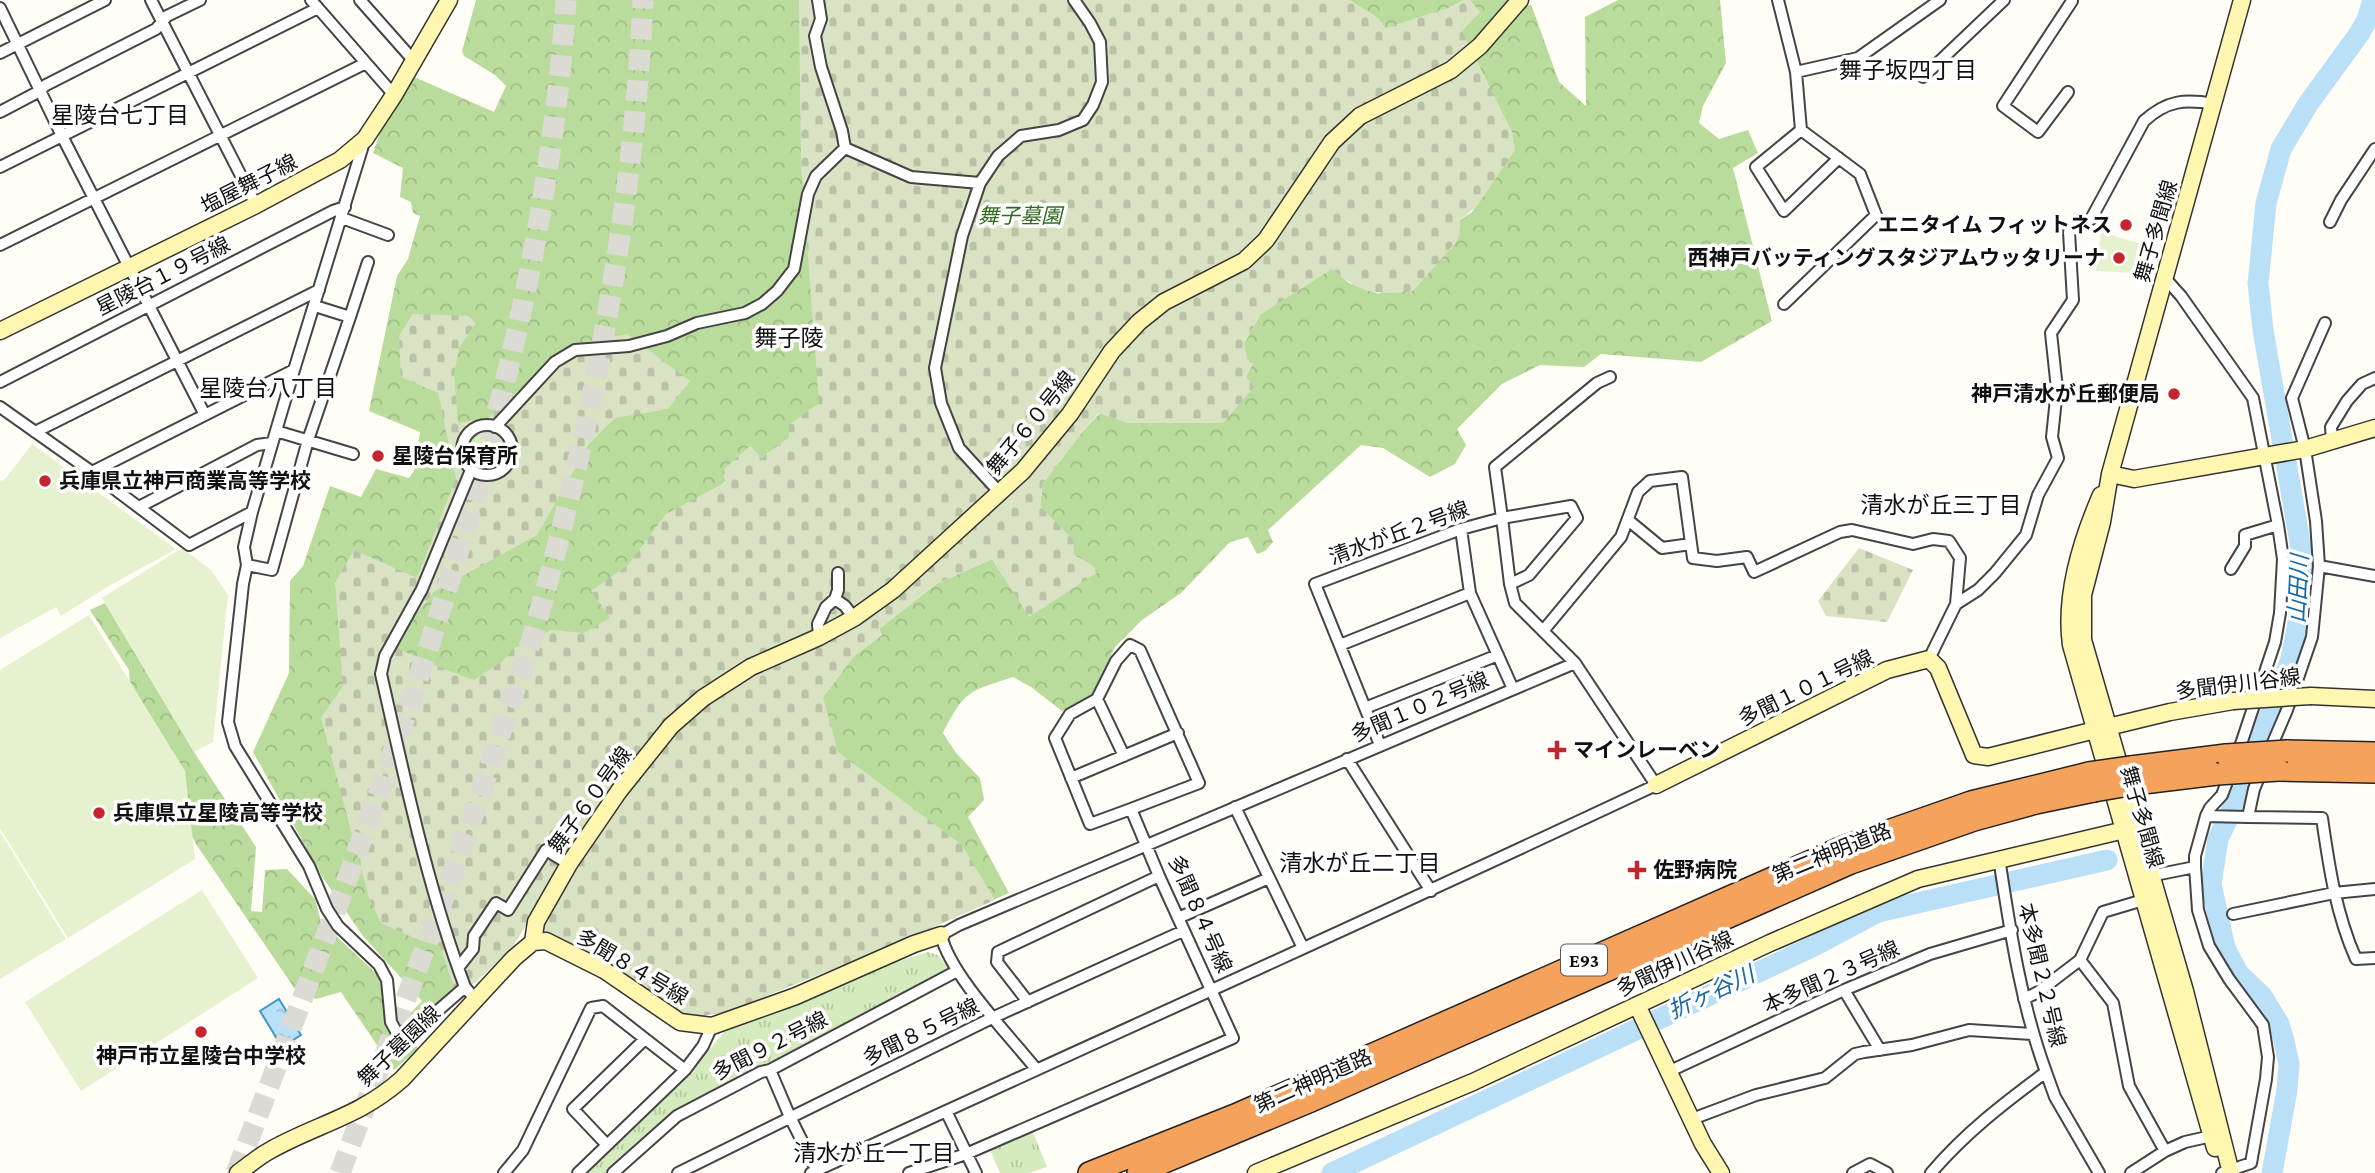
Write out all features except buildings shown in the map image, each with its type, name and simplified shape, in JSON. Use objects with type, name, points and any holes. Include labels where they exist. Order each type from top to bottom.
[{"type":"highway","name":"第二神明道路","points":[[1089,1173],[1246,1110],[1845,846],[1971,802],[2133,775],[2375,753]]},
{"type":"highway","name":"第二神明道路","points":[[2283,761],[2375,772]]},
{"type":"highway","name":"第二神明道路","points":[[1138,1173],[1311,1101],[1851,863],[1974,820],[2036,803],[2091,782]]},
{"type":"street","points":[[0,53],[106,0]]},
{"type":"street","points":[[151,0],[256,205]]},
{"type":"street","points":[[0,112],[46,85],[156,29],[167,16],[200,0]]},
{"type":"street","points":[[360,0],[414,61]]},
{"type":"street","name":"塩屋舞子線","points":[[0,331],[256,205],[340,160],[365,139],[449,0]]},
{"type":"street","points":[[818,0],[821,19],[816,36],[821,67],[845,148]]},
{"type":"street","points":[[1001,494],[959,448],[941,403],[936,368],[962,236],[980,183],[998,156],[1021,136],[1059,130],[1083,120],[1093,105],[1102,82],[1100,42],[1074,0]]},
{"type":"street","name":"舞子６０号線","points":[[533,942],[536,922],[569,864],[619,791],[671,726],[703,698],[751,667],[819,637],[854,618],[893,590],[1001,494],[1023,471],[1070,414],[1112,351],[1139,322],[1164,302],[1244,261],[1266,240],[1332,142],[1360,116],[1451,70],[1480,46],[1520,0]]},
{"type":"street","points":[[1778,0],[1796,72],[1801,130],[1860,174],[1876,215],[1784,304]]},
{"type":"street","points":[[1796,72],[1858,58],[1940,0]]},
{"type":"street","points":[[1923,77],[2004,0]]},
{"type":"street","points":[[2068,92],[2038,132],[2003,106],[2074,0]]},
{"type":"street","name":"舞子多聞線","points":[[2226,1173],[2189,1003],[2150,898],[2101,728],[2083,640],[2083,595],[2102,522],[2110,474],[2214,104],[2237,2]]},
{"type":"street","points":[[0,167],[187,74],[315,4],[394,95]]},
{"type":"street","points":[[0,8],[62,136],[205,415]]},
{"type":"street","points":[[0,245],[366,63]]},
{"type":"street","points":[[1956,604],[1978,590],[2026,535],[2038,495],[2058,458],[2052,437],[2057,389],[2051,332],[2073,300],[2070,232],[2091,219],[2144,121],[2156,110],[2187,100],[2214,104]]},
{"type":"street","points":[[1801,130],[1756,167],[1784,211],[1839,158]]},
{"type":"street","points":[[365,139],[252,512],[244,547],[247,565],[228,722],[235,746],[310,866],[327,909],[338,926],[379,965],[387,980],[391,1022],[397,1033],[418,1028],[465,987]]},
{"type":"street","points":[[845,148],[911,177],[980,183]]},
{"type":"street","points":[[495,427],[555,362],[575,350],[629,346],[667,336],[697,323],[745,313],[762,304],[777,291],[794,269],[808,194],[816,176],[845,148]]},
{"type":"street","points":[[2330,222],[2341,200],[2375,149]]},
{"type":"street","name":"星陵台１９号線","points":[[0,382],[333,211],[343,213]]},
{"type":"street","points":[[343,213],[388,235]]},
{"type":"street","points":[[247,565],[272,570],[308,440],[368,262]]},
{"type":"street","points":[[2164,277],[2253,398],[2283,559],[2280,613],[2275,642],[2246,734],[2222,795],[2206,816],[2195,856],[2198,911],[2209,946],[2229,979],[2263,1025],[2268,1057],[2251,1163],[2226,1173]]},
{"type":"street","points":[[35,432],[319,290]]},
{"type":"street","points":[[314,306],[350,317]]},
{"type":"street","points":[[2248,817],[2254,789],[2287,710],[2312,637],[2319,566],[2316,521],[2305,449],[2292,398],[2325,323]]},
{"type":"street","points":[[92,472],[293,370]]},
{"type":"street","points":[[1610,377],[1597,383],[1495,467],[1510,584],[1515,603],[1575,663],[1656,785]]},
{"type":"street","points":[[2332,440],[2331,427],[2347,401],[2362,384],[2375,378]]},
{"type":"street","points":[[0,407],[189,545],[252,512]]},
{"type":"street","points":[[480,426],[495,427],[507,435],[512,450],[503,469],[491,475],[484,475],[471,470],[463,459],[462,445],[469,433],[480,426]]},
{"type":"street","points":[[2110,474],[2134,479],[2263,457],[2305,449],[2375,428]]},
{"type":"street","points":[[276,431],[353,454]]},
{"type":"street","points":[[139,507],[257,444],[272,443]]},
{"type":"street","points":[[471,470],[422,589],[385,656],[381,674],[447,939],[465,987],[476,1000]]},
{"type":"street","points":[[1544,631],[1621,537],[1638,492],[1650,481],[1682,477],[1692,558],[1717,561],[1747,557],[1754,572],[1840,531],[1852,530],[1913,544],[1933,539],[1949,541],[1959,558],[1956,604],[1929,659],[1938,668],[1974,755],[1989,757],[2101,728]]},
{"type":"street","name":"清水が丘２号線","points":[[1380,745],[1315,584],[1461,529],[1502,518],[1570,506],[1577,517],[1529,575],[1510,584]]},
{"type":"street","points":[[1628,520],[1662,548],[1691,544]]},
{"type":"street","points":[[2231,569],[2245,546],[2245,535],[2278,525]]},
{"type":"street","points":[[1461,529],[1470,593],[1513,689]]},
{"type":"street","points":[[2319,566],[2375,576]]},
{"type":"street","points":[[819,637],[818,624],[838,590],[838,573]]},
{"type":"street","points":[[1340,645],[1470,593]]},
{"type":"street","points":[[835,599],[845,606],[854,618]]},
{"type":"street","points":[[1130,645],[1140,650],[1178,733],[1199,783],[1090,824],[1055,738],[1070,713],[1097,699],[1116,661],[1130,645]]},
{"type":"street","points":[[1365,708],[1498,655]]},
{"type":"street","name":"多聞１０１号線","points":[[1211,989],[1431,891],[1656,785],[1887,670],[1929,659]]},
{"type":"street","name":"多聞１０２号線","points":[[1146,845],[1575,663]]},
{"type":"street","name":"多聞伊川谷線","points":[[2101,728],[2233,701],[2311,696],[2375,699]]},
{"type":"street","points":[[1097,699],[1124,756]]},
{"type":"street","points":[[1071,778],[1178,733]]},
{"type":"street","points":[[1348,759],[1431,891]]},
{"type":"street","points":[[1235,807],[1303,948]]},
{"type":"street","points":[[1132,809],[1146,845]]},
{"type":"street","points":[[2206,816],[2322,818],[2334,893],[2344,933],[2356,959],[2375,958]]},
{"type":"street","name":"舞子多聞線","points":[[2130,829],[2150,876],[2150,898]]},
{"type":"street","name":"多聞伊川谷線","points":[[1256,1173],[1640,1011],[1770,943],[1918,879],[2130,829]]},
{"type":"street","name":"多聞８４号線","points":[[533,942],[546,941],[604,970],[680,1022],[712,1026],[796,996],[1146,845],[1211,989],[815,1172]]},
{"type":"street","points":[[458,968],[473,949],[474,936],[496,903],[508,910],[546,850],[569,864]]},
{"type":"street","name":"本多聞２２号線","points":[[1931,1173],[1950,1150],[1989,1115],[2046,1072],[2032,1034],[2024,999],[1999,858]]},
{"type":"street","points":[[2150,876],[2195,867]]},
{"type":"street","points":[[1028,1002],[997,962],[998,952],[1159,876]]},
{"type":"street","points":[[1178,918],[1269,878]]},
{"type":"street","points":[[2233,914],[2334,893],[2375,889]]},
{"type":"street","points":[[2024,999],[2038,992],[2080,960],[2104,912],[2150,898]]},
{"type":"street","name":"本多聞２３号線","points":[[1670,1071],[1844,990],[1930,954],[2012,930]]},
{"type":"street","name":"多聞８５号線","points":[[678,1173],[994,1017],[1183,931]]},
{"type":"street","points":[[941,935],[944,948],[957,971],[1037,1069]]},
{"type":"street","name":"舞子墓園線","points":[[238,1173],[268,1151],[356,1112],[382,1096],[402,1079],[514,958],[533,942]]},
{"type":"street","points":[[2080,960],[2113,1003],[2129,1086],[2165,1151]]},
{"type":"street","name":"多聞９２号線","points":[[613,1173],[677,1116],[957,971]]},
{"type":"street","points":[[909,1173],[966,1154],[1233,1038],[1211,989]]},
{"type":"street","points":[[1844,990],[1880,1050]]},
{"type":"street","points":[[505,1173],[529,1139],[591,1008],[603,1006],[685,1070]]},
{"type":"street","points":[[1640,1011],[1712,1161],[1721,1173]]},
{"type":"street","points":[[578,1173],[685,1070],[703,1045],[712,1026]]},
{"type":"street","points":[[1692,1119],[1756,1095],[1825,1078],[1855,1055],[1912,1045],[1969,1030],[2032,1034]]},
{"type":"street","points":[[607,1145],[573,1109],[645,1039]]},
{"type":"street","points":[[770,1070],[815,1172]]},
{"type":"street","points":[[2046,1072],[2055,1097],[2099,1173]]},
{"type":"street","points":[[946,1111],[975,1173]]},
{"type":"street","points":[[2131,1173],[2165,1151],[2185,1142],[2217,1135]]},
{"type":"street","points":[[1853,1173],[1870,1164],[1887,1173]]},
{"type":"green space","points":[[476,0],[1515,0],[1468,51],[789,438],[761,458],[750,446],[621,632],[455,990],[420,1023],[406,1028],[403,1025],[404,1020],[422,1001],[363,936],[323,878],[253,752],[289,673],[290,581],[303,566],[330,486],[361,497],[376,469],[409,478],[414,471],[420,432],[369,411],[397,276],[408,259],[420,216],[413,213],[411,202],[400,197],[403,168],[373,153],[383,124],[412,76],[494,112],[506,86],[495,75],[464,56],[462,51]]},
{"type":"green space","name":"舞子墓園","points":[[799,0],[1350,0],[1378,18],[1385,28],[1448,8],[1463,0],[1470,0],[1480,12],[1462,31],[1512,132],[1515,150],[1477,206],[1460,220],[1457,241],[1413,291],[1370,291],[1352,284],[1332,269],[1260,315],[1244,344],[1247,359],[1253,364],[1246,377],[1254,387],[1223,423],[1129,423],[1099,413],[1043,483],[1040,506],[1074,541],[1074,555],[1092,565],[1098,572],[1029,617],[992,559],[936,584],[879,629],[882,635],[854,656],[823,697],[838,752],[962,845],[995,900],[730,1010],[701,1016],[684,1015],[591,955],[528,922],[512,948],[475,983],[455,990],[440,946],[416,939],[381,923],[369,898],[321,718],[343,686],[335,583],[354,550],[417,578],[456,478],[438,393],[401,377],[399,336],[413,314],[468,316],[476,323],[459,348],[454,374],[458,423],[488,418],[568,345],[627,334],[690,381],[668,409],[615,418],[589,444],[537,535],[435,591],[408,625],[397,648],[474,680],[503,661],[513,649],[551,630],[584,633],[610,618],[591,591],[628,565],[666,514],[726,482],[722,471],[750,446],[761,458],[789,438],[789,425],[819,403],[801,165]]},
{"type":"green space","points":[[1618,0],[1720,0],[1726,63],[1703,106],[1699,123],[1719,139],[1748,130],[1758,153],[1733,168],[1772,321],[1701,362],[1601,354],[1584,367],[1540,365],[1502,384],[1457,429],[1466,445],[1455,464],[1430,477],[1383,448],[1361,445],[1268,530],[1273,542],[1265,551],[1257,554],[1248,537],[1230,542],[1181,593],[1142,620],[1115,647],[1092,694],[1062,711],[1013,677],[970,694],[957,708],[943,733],[956,753],[980,778],[984,800],[968,817],[1009,893],[899,942],[726,1012],[701,1016],[823,697],[854,656],[882,635],[879,629],[936,584],[992,559],[1003,576],[1091,565],[1074,555],[1056,524],[1040,506],[1043,483],[1083,431],[1100,413],[1129,423],[1246,377],[1244,344],[1260,315],[1239,298],[1332,268],[1349,283],[1379,294],[1451,249],[1460,233],[1460,220],[1472,212],[1488,187],[1401,136],[1513,14],[1531,4],[1559,82],[1586,106],[1585,17]]},
{"type":"green space","name":"西神戸バッティングスタジアムウッタリーナ","points":[[2101,232],[2145,245],[2137,273],[2096,271]]},
{"type":"green space","points":[[487,430],[501,436],[507,450],[501,464],[487,470],[473,464],[467,450],[473,436]]},
{"type":"green space","name":"兵庫県立神戸商業高等学校","points":[[32,444],[176,549],[61,616],[56,607],[0,638],[0,480],[6,478]]},
{"type":"green space","points":[[182,548],[211,570],[228,595],[213,742],[194,752],[102,598]]},
{"type":"green space","points":[[1859,548],[1913,570],[1887,622],[1826,616],[1818,601]]},
{"type":"green space","points":[[105,603],[194,752],[256,847],[251,911],[262,912],[265,870],[287,869],[315,899],[321,922],[379,976],[386,1020],[395,1037],[415,1040],[418,1049],[394,1070],[341,992],[316,999],[297,992],[196,844],[154,762],[131,702],[129,670],[90,610]]},
{"type":"green space","name":"兵庫県立星陵高等学校","points":[[89,615],[185,771],[195,859],[68,938],[0,828],[0,670]]},
{"type":"green space","points":[[0,832],[66,939],[0,979]]},
{"type":"green space","points":[[202,890],[258,978],[81,1091],[25,1002]]},
{"type":"green space","points":[[928,952],[938,955],[950,970],[774,1064],[771,1061],[681,1108],[606,1173],[588,1173],[683,1081],[724,1032],[895,962]]},
{"type":"green space","points":[[1032,1130],[1047,1167],[1029,1173],[1000,1173],[989,1147]]},
{"type":"water","points":[[279,999],[301,1035],[282,1047],[260,1011]]},
{"type":"waterway","name":"山田川","points":[[2272,1173],[2289,1064],[2279,1024],[2262,996],[2238,973],[2225,948],[2211,884],[2218,839],[2238,797],[2291,659],[2299,618],[2302,554],[2263,330],[2258,283],[2266,203],[2281,149],[2308,104],[2359,34],[2373,0]]},
{"type":"waterway","name":"折ヶ谷川","points":[[1332,1173],[1814,946],[1878,912],[2107,860]]},
{"type":"tunnel","points":[[236,1173],[396,744],[488,450],[523,301],[550,151],[566,0]]},
{"type":"tunnel","points":[[340,1173],[468,829],[532,639],[559,539],[594,387],[621,232],[631,155],[643,0]]},
{"type":"place","name":"エニタイム フィットネス","points":[[2126,225]]},
{"type":"place","name":"西神戸バッティングスタジアムウッタリーナ","points":[[2119,258]]},
{"type":"place","name":"神戸清水が丘郵便局","points":[[2174,394]]},
{"type":"place","name":"星陵台保育所","points":[[378,456]]},
{"type":"place","name":"兵庫県立神戸商業高等学校","points":[[45,481]]},
{"type":"place","name":"マインレーベン","points":[[1557,750]]},
{"type":"place","name":"兵庫県立星陵高等学校","points":[[99,813]]},
{"type":"place","name":"佐野病院","points":[[1637,870]]},
{"type":"place","name":"神戸市立星陵台中学校","points":[[201,1032]]},
{"type":"district","name":"舞子坂四丁目","points":[[1908,70]]},
{"type":"district","name":"星陵台七丁目","points":[[120,115]]},
{"type":"district","name":"舞子陵","points":[[789,338]]},
{"type":"district","name":"星陵台八丁目","points":[[268,388]]},
{"type":"district","name":"清水が丘三丁目","points":[[1941,505]]},
{"type":"district","name":"清水が丘二丁目","points":[[1360,863]]},
{"type":"district","name":"清水が丘一丁目","points":[[874,1153]]}]
